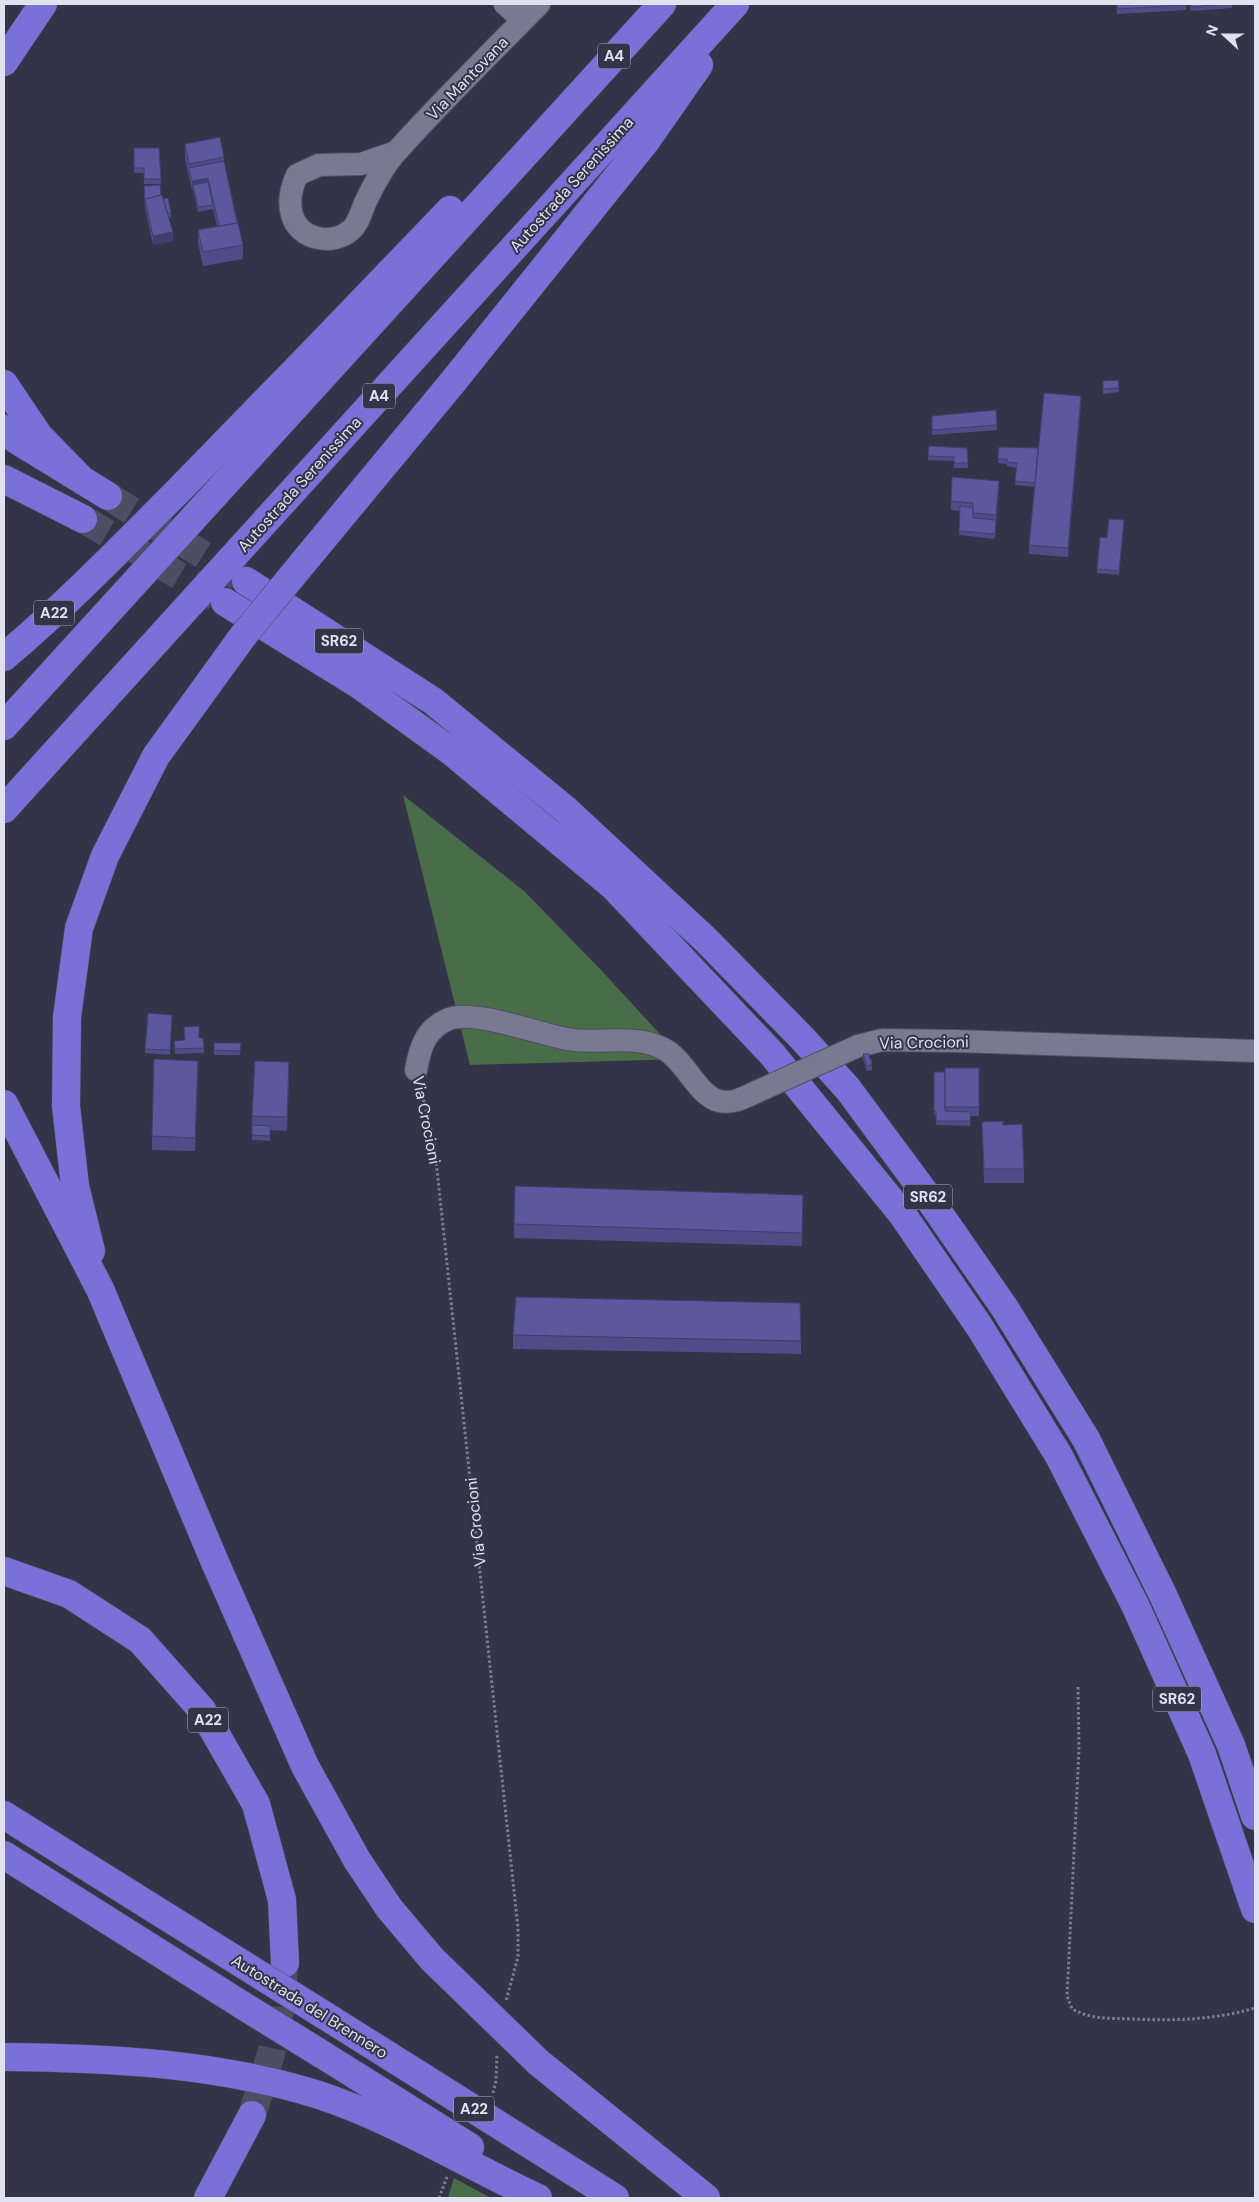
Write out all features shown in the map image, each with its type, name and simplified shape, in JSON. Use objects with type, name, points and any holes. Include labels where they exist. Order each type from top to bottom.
[{"type":"highway","points":[[4,62],[43,4]]},
{"type":"highway","name":"A4","points":[[4,726],[662,4]]},
{"type":"highway","name":"Autostrada Serenissima","points":[[4,809],[735,4]]},
{"type":"highway","points":[[100,1289],[75,1186],[66,1106],[67,1017],[79,928],[105,856],[156,756],[243,636],[452,383],[646,141],[742,4]]},
{"type":"highway","name":"A4","points":[[102,567],[324,341],[454,205],[566,109]]},
{"type":"highway","points":[[4,384],[39,436],[84,481]]},
{"type":"highway","points":[[4,430],[15,440],[108,496]]},
{"type":"highway","points":[[4,479],[83,519]]},
{"type":"highway","name":"A22","points":[[4,657],[37,629],[102,567]]},
{"type":"highway","name":"SR62","points":[[246,581],[433,701],[565,809],[706,940],[802,1038],[848,1089],[925,1193],[1004,1307],[1086,1439],[1163,1595],[1231,1745],[1255,1816]]},
{"type":"highway","name":"SR62","points":[[225,602],[358,684],[452,752],[613,886],[772,1054],[902,1214],[979,1326],[1059,1456],[1132,1598],[1202,1754],[1255,1909]]},
{"type":"highway","points":[[4,814],[22,789]]},
{"type":"highway","points":[[4,1104],[100,1289],[214,1560],[305,1766],[357,1860],[390,1908],[432,1959],[538,2062],[706,2198]]},
{"type":"highway","name":"A22","points":[[4,1571],[69,1594],[140,1640],[202,1710],[256,1804],[282,1900],[274,1970]]},
{"type":"highway","name":"Autostrada del Brennero","points":[[4,1814],[274,1970],[332,2020],[615,2198]]},
{"type":"highway","name":"A22","points":[[4,1855],[552,2198]]},
{"type":"highway","points":[[4,2058],[132,2061],[252,2078],[319,2095],[392,2125],[538,2198]]},
{"type":"highway","points":[[208,2198],[252,2115]]},
{"type":"street","points":[[505,4],[523,20]]},
{"type":"street","name":"Via Mantovana","points":[[396,152],[361,164],[319,165],[297,175],[290,198],[293,219],[299,229],[310,235],[327,240],[336,238],[352,229],[369,195],[396,152],[539,4]]},
{"type":"street","name":"Via Crocioni","points":[[416,1070],[426,1035],[437,1025],[451,1018],[476,1017],[569,1040],[642,1041],[665,1049],[677,1059],[704,1091],[716,1100],[730,1103],[858,1046],[882,1040],[1255,1051]]},
{"type":"path","name":"Via Crocioni","points":[[416,1070],[434,1142],[518,1928],[518,1958],[505,2004]]},
{"type":"path","points":[[1078,1687],[1079,1750],[1067,1996],[1072,2009],[1087,2017],[1180,2021],[1204,2019],[1253,2009]]},
{"type":"path","points":[[491,2098],[496,2081],[497,2057]]},
{"type":"path","points":[[439,2198],[447,2176]]},
{"type":"green space","points":[[403,795],[524,891],[600,969],[683,1059],[470,1065]]},
{"type":"green space","points":[[454,2178],[491,2198],[448,2198]]},
{"type":"building","points":[[1117,4],[1186,4],[1186,5],[1117,9]]},
{"type":"building","points":[[1191,4],[1226,4],[1191,7]]},
{"type":"building","points":[[220,137],[224,157],[189,164],[185,144]]},
{"type":"building","points":[[134,148],[159,148],[161,179],[144,179],[144,168],[134,168]]},
{"type":"building","points":[[224,161],[237,223],[219,226],[208,178],[192,181],[189,168]]},
{"type":"building","points":[[208,182],[213,205],[198,207],[193,185]]},
{"type":"building","points":[[160,185],[161,195],[145,199],[145,203],[144,186]]},
{"type":"building","points":[[162,195],[173,232],[153,236],[145,199]]},
{"type":"building","points":[[168,198],[171,213],[168,214],[163,199]]},
{"type":"building","points":[[238,223],[243,245],[203,252],[198,230]]},
{"type":"building","points":[[1118,380],[1119,388],[1103,389],[1103,381]]},
{"type":"building","points":[[1044,393],[1081,396],[1068,548],[1029,545]]},
{"type":"building","points":[[996,410],[997,425],[932,430],[932,416]]},
{"type":"building","points":[[929,446],[967,448],[968,463],[954,463],[954,457],[928,456]]},
{"type":"building","points":[[999,447],[1038,448],[1035,483],[1015,481],[1017,463],[1007,462],[1007,459],[998,459]]},
{"type":"building","points":[[952,477],[999,481],[996,515],[973,513],[973,503],[951,501]]},
{"type":"building","points":[[960,506],[973,508],[973,518],[996,520],[995,534],[959,531]]},
{"type":"building","points":[[1109,519],[1124,520],[1119,571],[1097,569],[1100,537],[1107,538]]},
{"type":"building","points":[[148,1013],[172,1015],[170,1050],[145,1049]]},
{"type":"building","points":[[199,1026],[199,1038],[203,1038],[204,1048],[175,1049],[174,1041],[185,1040],[184,1027]]},
{"type":"building","points":[[214,1043],[241,1043],[240,1051],[214,1050]]},
{"type":"building","points":[[863,1054],[869,1054],[872,1065],[867,1066]]},
{"type":"building","points":[[154,1059],[198,1061],[195,1138],[152,1136]]},
{"type":"building","points":[[255,1061],[289,1062],[287,1117],[252,1116]]},
{"type":"building","points":[[945,1068],[979,1068],[979,1107],[945,1107]]},
{"type":"building","points":[[934,1072],[945,1072],[945,1111],[971,1112],[970,1121],[936,1121],[936,1111],[934,1111]]},
{"type":"building","points":[[1003,1121],[1003,1125],[1022,1124],[1024,1169],[984,1169],[982,1122]]},
{"type":"building","points":[[252,1125],[270,1126],[270,1136],[252,1135]]},
{"type":"building","points":[[515,1186],[803,1195],[802,1233],[514,1224]]},
{"type":"building","points":[[516,1297],[800,1303],[801,1341],[513,1335]]},
{"type":"tunnel","points":[[108,496],[242,579]]},
{"type":"tunnel","points":[[83,519],[224,602]]},
{"type":"tunnel","points":[[252,2115],[271,2054],[280,2011],[284,1968]]}]
